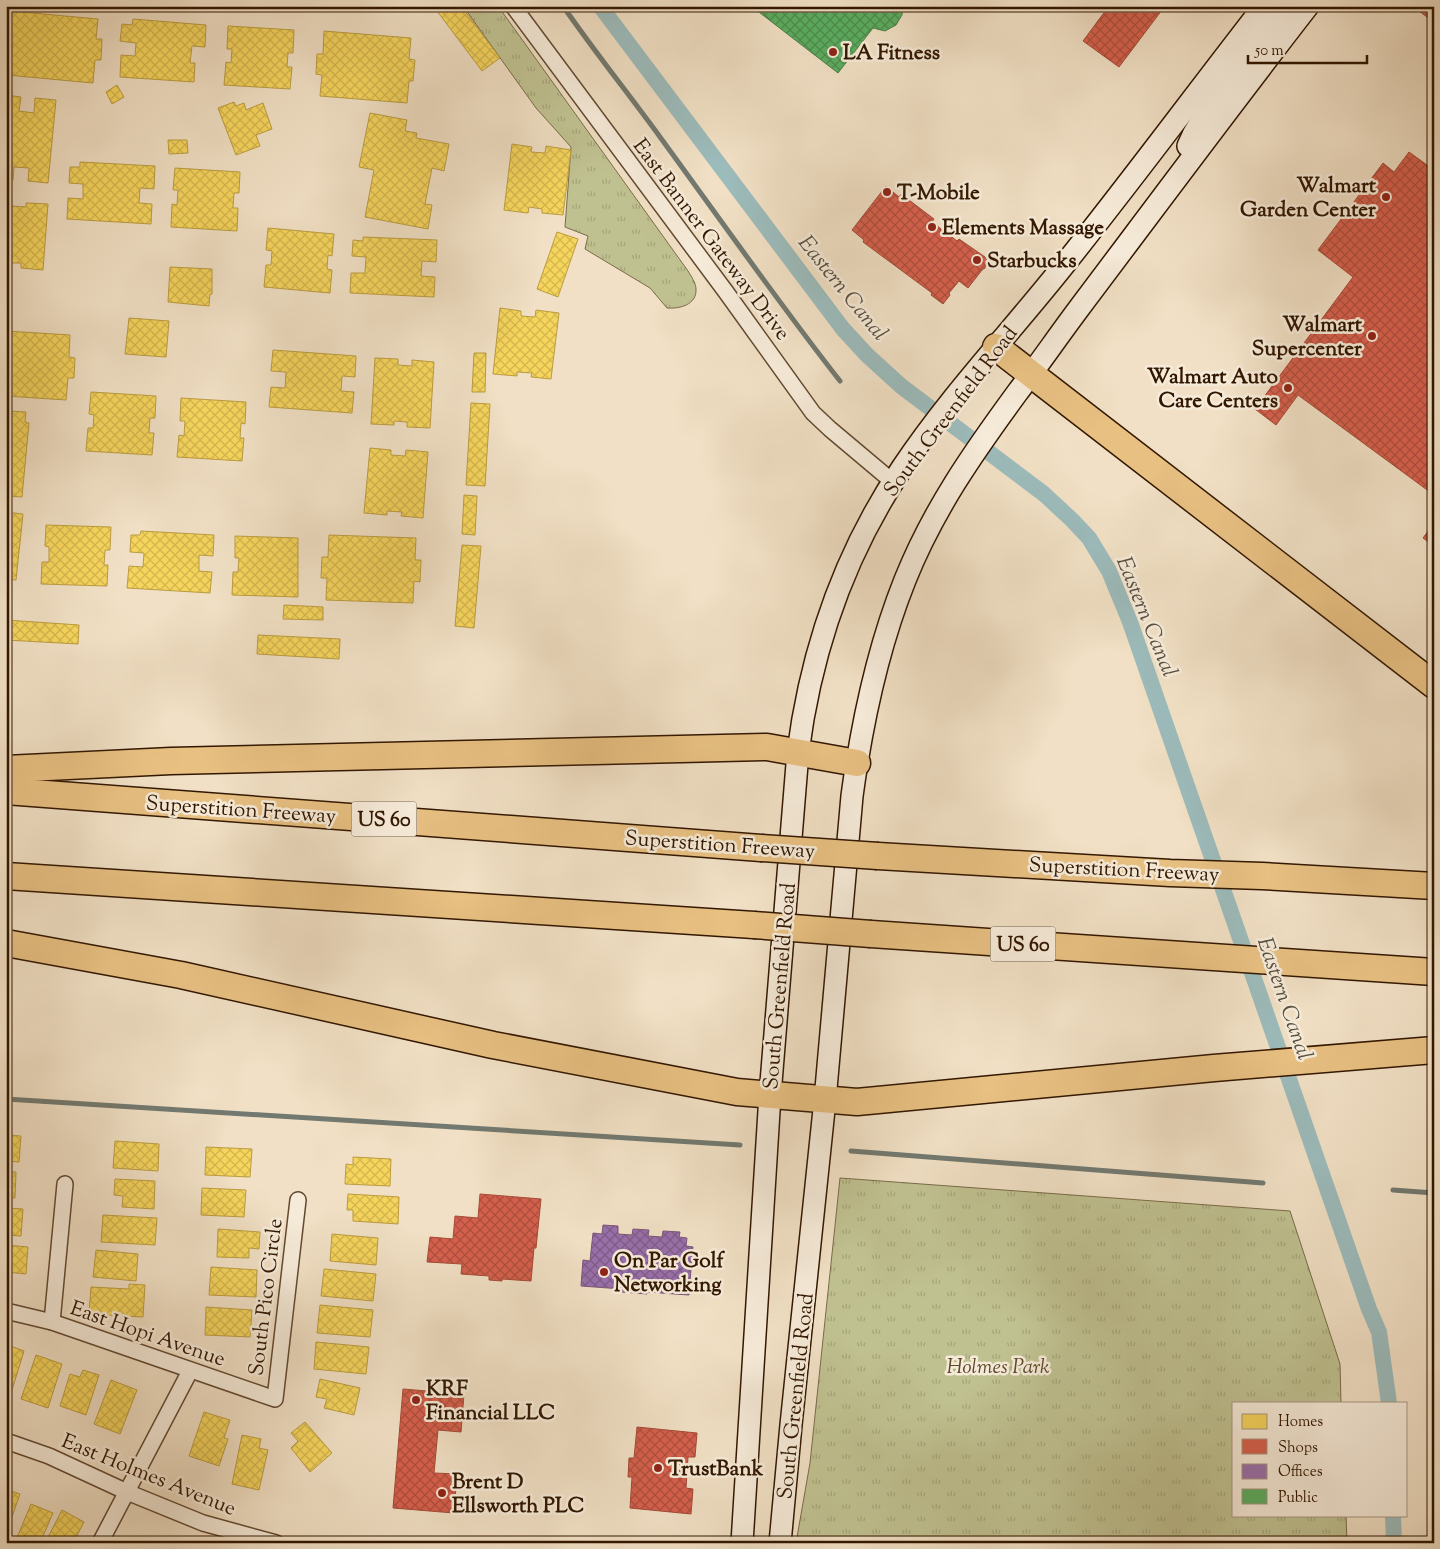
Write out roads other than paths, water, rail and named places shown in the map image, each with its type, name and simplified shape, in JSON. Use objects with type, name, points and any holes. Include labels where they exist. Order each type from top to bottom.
[{"type":"highway","points":[[996,348],[1434,685]]},
{"type":"highway","points":[[6,769],[171,761],[767,747],[857,763]]},
{"type":"highway","name":"Superstition Freeway","points":[[6,791],[878,856],[1434,886]]},
{"type":"highway","name":"US 60","points":[[6,876],[1434,972]]},
{"type":"highway","points":[[6,943],[181,975],[493,1045],[737,1092],[826,1100],[857,1102],[1369,1054],[1434,1050]]},
{"type":"main road","name":"South Greenfield Road","points":[[742,1543],[770,1095],[798,752],[812,673],[839,588],[864,533],[893,482],[919,445],[953,400],[1064,265],[1264,6]]},
{"type":"main road","points":[[1173,183],[1194,133],[1207,112],[1281,15],[1284,6]]},
{"type":"main road","name":"South Greenfield Road","points":[[780,1543],[826,1100],[852,796],[868,698],[891,620],[906,579],[928,532],[958,476],[1173,183],[1308,6]]},
{"type":"street","name":"East Banner Gateway Drive","points":[[513,6],[726,292],[813,413],[893,482]]},
{"type":"street","points":[[52,1322],[65,1184]]},
{"type":"street","name":"South Pico Circle","points":[[275,1399],[298,1200]]},
{"type":"street","name":"East Hopi Avenue","points":[[6,1311],[52,1322],[275,1399]]},
{"type":"street","points":[[100,1543],[190,1371]]},
{"type":"street","name":"East Holmes Avenue","points":[[6,1441],[63,1462],[128,1492],[203,1523],[276,1543]]},
{"type":"waterway","points":[[563,6],[840,381]]},
{"type":"waterway","name":"Eastern Canal","points":[[600,6],[843,329],[867,355],[901,386],[1044,494],[1089,538],[1109,571],[1130,622],[1369,1309],[1379,1332],[1389,1402]]},
{"type":"waterway","points":[[6,1099],[740,1145]]},
{"type":"waterway","points":[[851,1151],[1263,1183]]},
{"type":"waterway","points":[[1393,1190],[1434,1193]]},
{"type":"waterway","name":"Eastern Canal","points":[[1393,1516],[1394,1543]]},
{"type":"place","name":"LA Fitness","points":[[833,52]]},
{"type":"place","name":"T-Mobile","points":[[887,192]]},
{"type":"place","name":"Walmart Garden Center","points":[[1386,197]]},
{"type":"place","name":"Elements Massage","points":[[932,227]]},
{"type":"place","name":"Starbucks","points":[[977,260]]},
{"type":"place","name":"Walmart Supercenter","points":[[1372,336]]},
{"type":"place","name":"Walmart Auto Care Centers","points":[[1288,388]]},
{"type":"place","name":"On Par Golf Networking","points":[[604,1272]]},
{"type":"place","name":"KRF Financial LLC","points":[[416,1400]]},
{"type":"place","name":"TrustBank","points":[[658,1468]]},
{"type":"place","name":"Brent D Ellsworth PLC","points":[[442,1493]]},
{"type":"park label","name":"Holmes Park","points":[[998,1366]]}]
